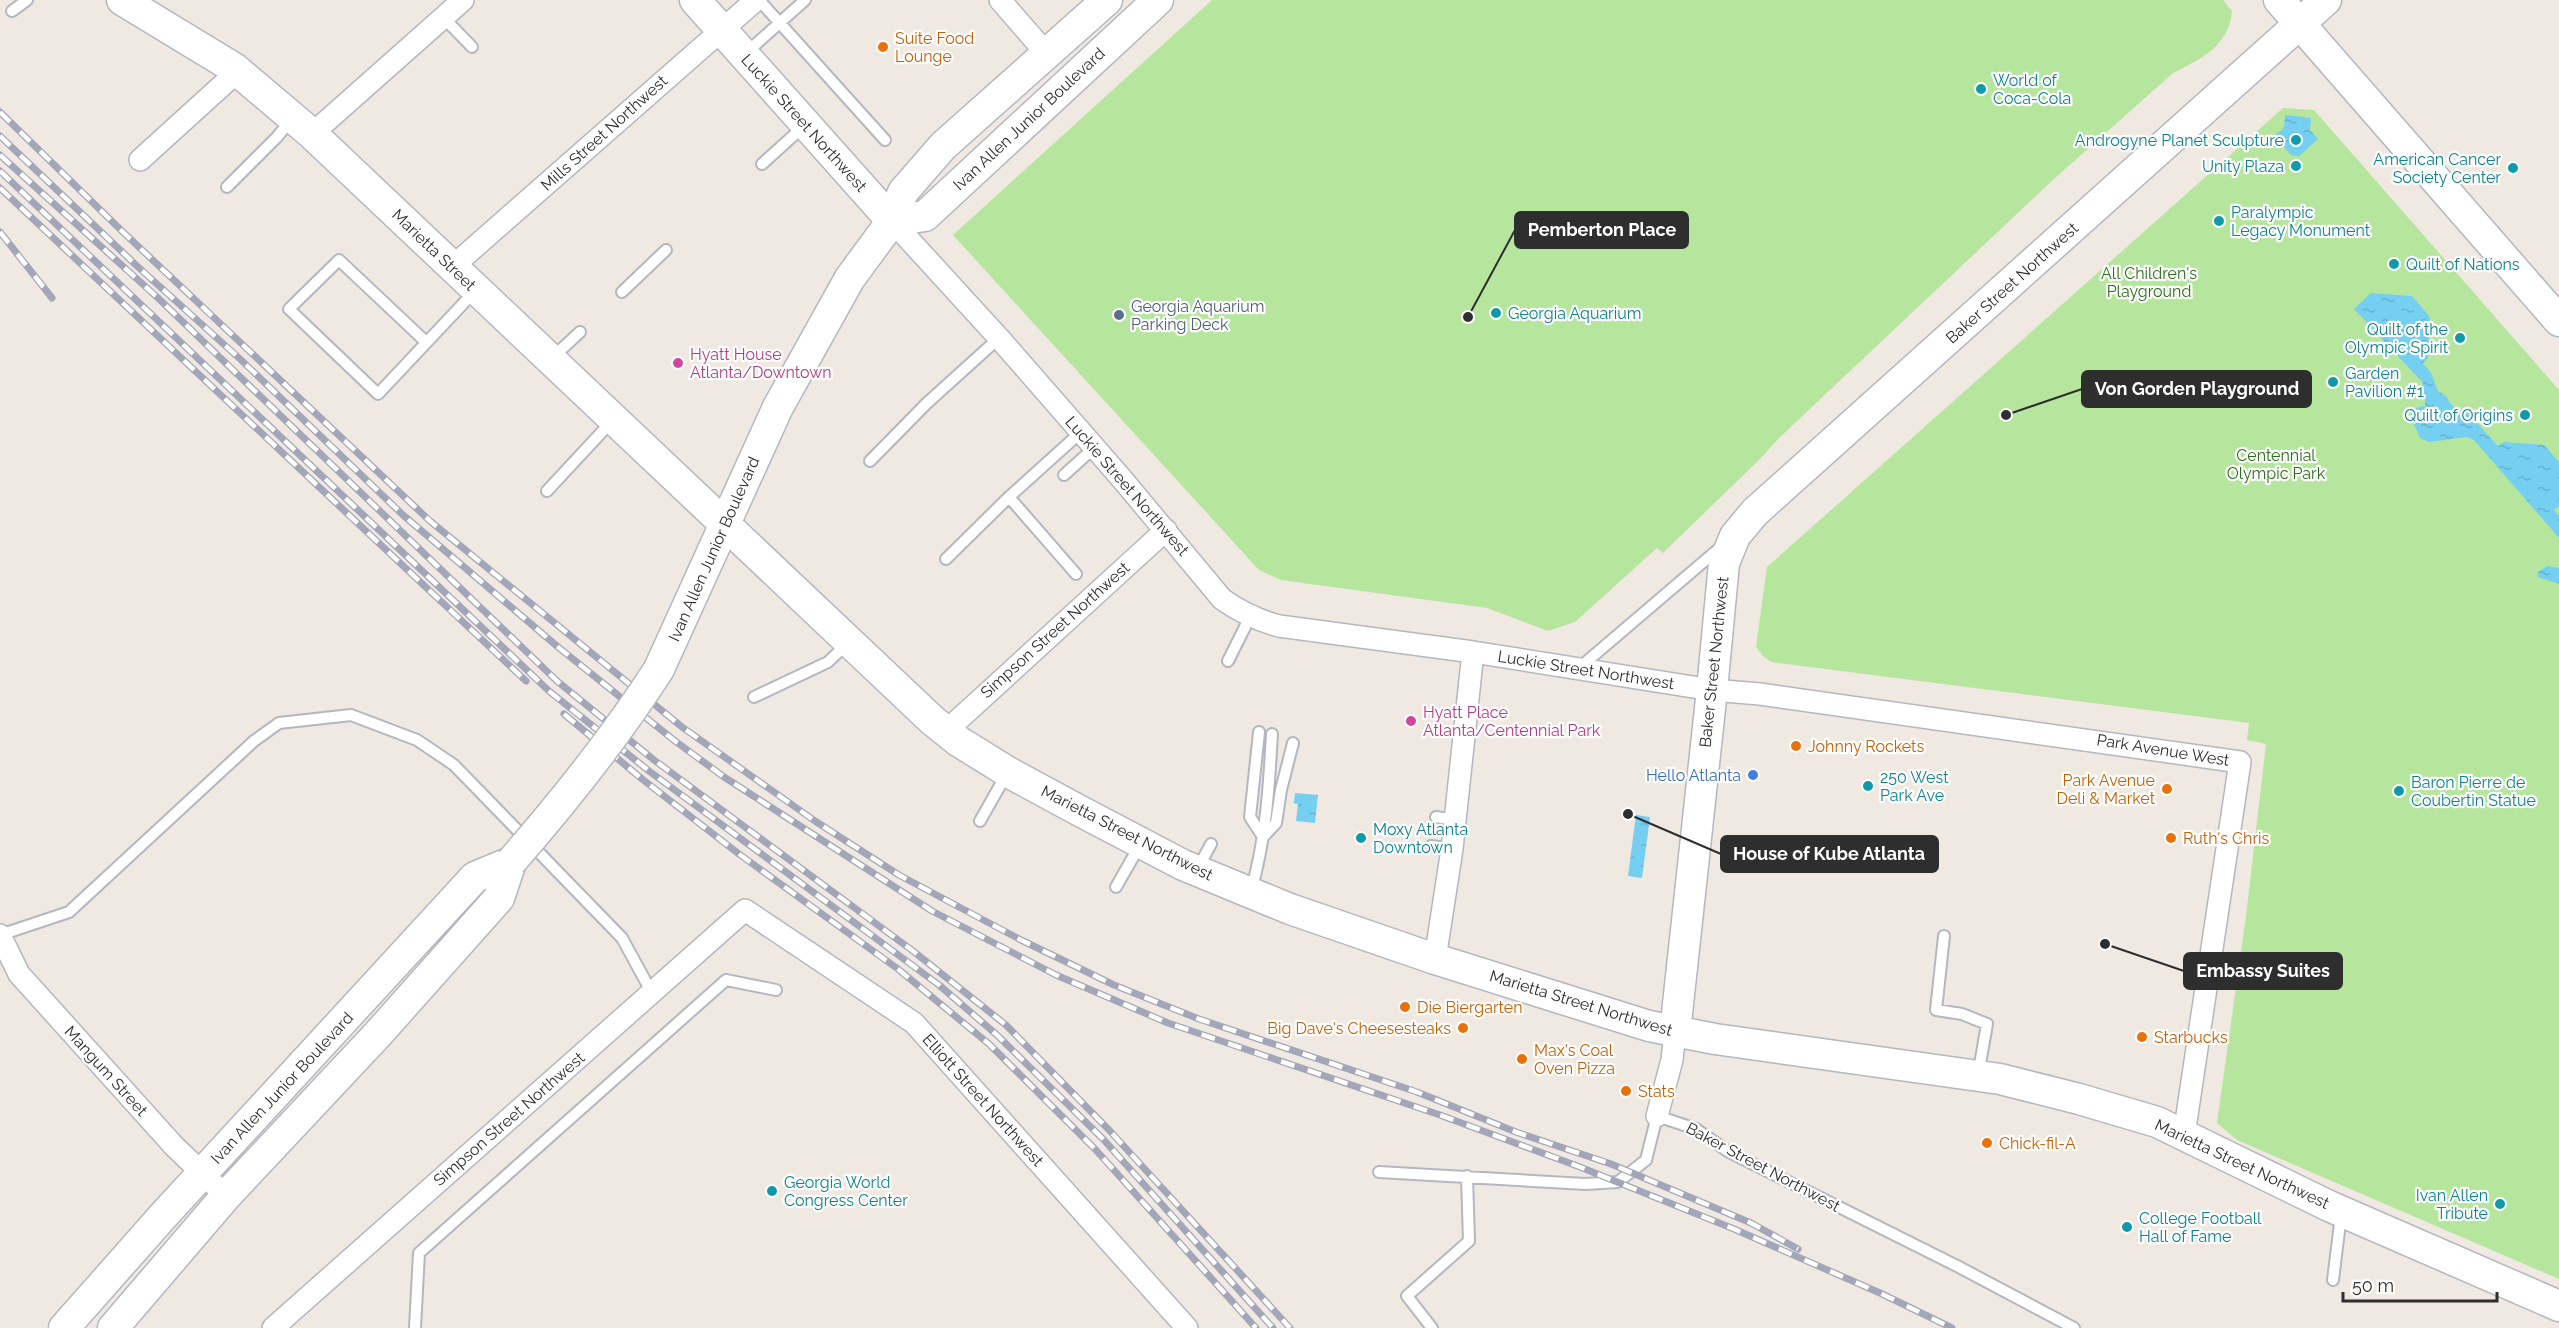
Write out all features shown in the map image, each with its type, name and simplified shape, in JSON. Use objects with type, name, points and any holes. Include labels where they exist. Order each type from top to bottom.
[{"type":"main road","name":"Marietta Street","points":[[122,0],[238,71],[303,125],[726,525]]},
{"type":"main road","name":"Luckie Street Northwest","points":[[695,0],[892,221]]},
{"type":"main road","name":"Ivan Allen Junior Boulevard","points":[[113,1328],[225,1196],[378,1034],[500,898],[511,862],[587,773],[628,718],[659,669],[778,407],[850,278],[892,221],[903,192],[916,174],[943,146],[1107,0]]},
{"type":"main road","name":"Ivan Allen Junior Boulevard","points":[[892,221],[925,216],[1158,0]]},
{"type":"main road","points":[[2279,0],[2559,321]]},
{"type":"main road","name":"Baker Street Northwest","points":[[1675,1032],[1724,563],[1735,536],[1755,512],[2326,0]]},
{"type":"main road","name":"Marietta Street Northwest","points":[[726,525],[946,731],[1008,772],[1197,871],[1290,909],[1435,959],[1649,1026],[1675,1032],[1978,1076],[2079,1099],[2157,1122],[2342,1211],[2559,1306]]},
{"type":"main road","name":"Ivan Allen Junior Boulevard","points":[[64,1328],[475,877],[511,862]]},
{"type":"street","points":[[303,125],[463,0]]},
{"type":"street","name":"Mills Street Northwest","points":[[452,267],[757,0]]},
{"type":"street","points":[[999,0],[1046,53]]},
{"type":"street","points":[[140,160],[238,71]]},
{"type":"street","name":"Luckie Street Northwest","points":[[892,221],[999,338],[1166,530],[1222,599],[1250,617],[1280,626],[1473,652],[1712,690]]},
{"type":"street","name":"Simpson Street Northwest","points":[[946,731],[1166,530]]},
{"type":"street","points":[[1435,959],[1452,849],[1446,819],[1473,652]]},
{"type":"street","name":"Park Avenue West","points":[[1712,690],[1760,694],[2240,762],[2184,1135]]},
{"type":"street","name":"Simpson Street Northwest","points":[[273,1328],[745,910]]},
{"type":"street","name":"Elliott Street Northwest","points":[[745,910],[914,1023],[1187,1328]]},
{"type":"street","name":"Mangum Street","points":[[0,935],[19,974],[174,1146],[225,1196]]},
{"type":"street","name":"Baker Street Northwest","points":[[1657,1116],[1672,1060],[1675,1032]]},
{"type":"lane","points":[[12,11],[27,0]]},
{"type":"lane","points":[[757,0],[885,140]]},
{"type":"lane","points":[[744,56],[805,0]]},
{"type":"lane","points":[[443,17],[472,47]]},
{"type":"lane","points":[[762,164],[806,124]]},
{"type":"lane","points":[[227,187],[277,137],[303,125]]},
{"type":"lane","points":[[622,292],[666,250]]},
{"type":"lane","points":[[426,342],[339,260],[289,309],[378,394],[476,290]]},
{"type":"lane","points":[[551,360],[580,332]]},
{"type":"lane","points":[[870,461],[927,403],[999,338]]},
{"type":"lane","points":[[547,491],[614,419]]},
{"type":"lane","points":[[1064,475],[1088,440]]},
{"type":"lane","points":[[946,559],[1009,497],[1088,440]]},
{"type":"lane","points":[[1009,497],[1076,574]]},
{"type":"lane","points":[[1579,669],[1735,536]]},
{"type":"lane","points":[[1228,662],[1250,617]]},
{"type":"lane","points":[[754,696],[828,662],[849,642]]},
{"type":"lane","points":[[0,935],[69,912],[254,741],[279,723],[351,715],[417,740],[454,765],[622,938],[652,993]]},
{"type":"lane","points":[[1259,732],[1250,817],[1263,837]]},
{"type":"lane","points":[[1251,893],[1263,837],[1272,734]]},
{"type":"lane","points":[[1263,837],[1276,823],[1281,790],[1293,743]]},
{"type":"lane","points":[[981,821],[1008,772]]},
{"type":"lane","points":[[1269,788],[1281,790]]},
{"type":"lane","points":[[1116,887],[1141,843]]},
{"type":"lane","points":[[1197,871],[1211,844]]},
{"type":"lane","points":[[1431,846],[1452,849]]},
{"type":"lane","points":[[1944,936],[1936,1010],[1962,1014],[1987,1024],[1978,1076]]},
{"type":"lane","points":[[415,1328],[419,1253],[726,980],[776,990]]},
{"type":"lane","points":[[1379,1172],[1585,1184],[1618,1182],[1646,1160],[1657,1116]]},
{"type":"lane","name":"Baker Street Northwest","points":[[1657,1116],[1696,1129],[1729,1152],[1959,1267],[2074,1328]]},
{"type":"lane","points":[[1432,1328],[1407,1296],[1469,1241],[1467,1176]]},
{"type":"lane","points":[[2333,1280],[2342,1211]]},
{"type":"green space","points":[[1212,0],[2223,0],[2232,11],[2225,33],[2212,50],[2173,73],[2054,179],[1779,438],[1663,553],[1657,548],[1575,622],[1548,631],[1487,608],[1281,580],[1259,570],[953,235]]},
{"type":"green space","name":"Centennial Olympic Park","points":[[2283,108],[2314,110],[2559,390],[2559,1279],[2237,1140],[2217,1123],[2246,916],[2266,744],[2247,740],[2249,723],[1771,662],[1756,647],[1767,567]]},
{"type":"water","points":[[2285,115],[2311,118],[2310,130],[2318,139],[2299,156],[2291,155],[2274,136],[2284,128]]},
{"type":"water","points":[[2371,293],[2412,296],[2430,317],[2428,358],[2423,363],[2431,373],[2438,391],[2446,396],[2456,409],[2468,413],[2498,446],[2504,442],[2544,445],[2559,462],[2559,506],[2554,510],[2559,516],[2559,538],[2474,440],[2467,437],[2429,442],[2420,438],[2410,415],[2416,408],[2425,406],[2425,400],[2418,391],[2423,383],[2354,309]]},
{"type":"water","points":[[2547,566],[2559,568],[2559,584],[2538,577],[2538,572]]},
{"type":"water","points":[[1295,793],[1318,795],[1315,823],[1296,821],[1298,804],[1294,803]]},
{"type":"water","points":[[1636,815],[1650,817],[1642,878],[1628,876]]},
{"type":"railway","points":[[0,112],[124,233],[430,521],[682,727],[815,821],[899,875],[1021,940],[1114,985],[1199,1019],[1417,1092],[1516,1132],[1611,1164],[1751,1223],[1798,1249]]},
{"type":"railway","points":[[0,136],[137,266],[239,358],[403,515],[558,647],[675,741],[724,777],[932,911],[1056,975],[1168,1023],[1440,1115],[1580,1167],[1734,1229],[1880,1293],[1952,1328]]},
{"type":"railway","points":[[0,155],[158,298],[557,681],[654,760],[913,951],[1006,1025],[1110,1131],[1290,1328]]},
{"type":"railway","points":[[0,171],[549,691],[649,771],[939,985],[997,1035],[1103,1139],[1273,1328]]},
{"type":"railway","points":[[0,188],[526,681]]},
{"type":"railway","points":[[0,232],[52,298]]},
{"type":"railway","points":[[564,714],[642,779],[739,854],[898,969],[989,1044],[1095,1149],[1256,1328]]},
{"type":"place","name":"Suite Food Lounge","points":[[883,47]]},
{"type":"place","name":"World of Coca-Cola","points":[[1981,89]]},
{"type":"place","name":"Androgyne Planet Sculpture","points":[[2296,140]]},
{"type":"place","name":"Unity Plaza","points":[[2296,166]]},
{"type":"place","name":"American Cancer Society Center","points":[[2513,168]]},
{"type":"place","name":"Paralympic Legacy Monument","points":[[2219,221]]},
{"type":"place","name":"Quilt of Nations","points":[[2394,264]]},
{"type":"place","name":"Georgia Aquarium","points":[[1496,313]]},
{"type":"place","name":"Georgia Aquarium Parking Deck","points":[[1119,315]]},
{"type":"place","name":"Pemberton Place","points":[[1468,317]]},
{"type":"place","name":"Quilt of the Olympic Spirit","points":[[2460,338]]},
{"type":"place","name":"Hyatt House Atlanta/Downtown","points":[[678,363]]},
{"type":"place","name":"Garden Pavilion #1","points":[[2333,382]]},
{"type":"place","name":"Von Gorden Playground","points":[[2006,415]]},
{"type":"place","name":"Quilt of Origins","points":[[2525,415]]},
{"type":"place","name":"Hyatt Place Atlanta/Centennial Park","points":[[1411,721]]},
{"type":"place","name":"Johnny Rockets","points":[[1796,746]]},
{"type":"place","name":"Hello Atlanta","points":[[1753,775]]},
{"type":"place","name":"250 West Park Ave","points":[[1868,786]]},
{"type":"place","name":"Park Avenue Deli & Market","points":[[2167,789]]},
{"type":"place","name":"Baron Pierre de Coubertin Statue","points":[[2399,791]]},
{"type":"place","name":"House of Kube Atlanta","points":[[1628,814]]},
{"type":"place","name":"Moxy Atlanta Downtown","points":[[1361,838]]},
{"type":"place","name":"Ruth's Chris","points":[[2171,838]]},
{"type":"place","name":"Embassy Suites","points":[[2105,944]]},
{"type":"place","name":"Die Biergarten","points":[[1405,1007]]},
{"type":"place","name":"Big Dave's Cheesesteaks","points":[[1463,1028]]},
{"type":"place","name":"Starbucks","points":[[2142,1037]]},
{"type":"place","name":"Max's Coal Oven Pizza","points":[[1522,1059]]},
{"type":"place","name":"Stats","points":[[1626,1091]]},
{"type":"place","name":"Chick-fil-A","points":[[1987,1143]]},
{"type":"place","name":"Georgia World Congress Center","points":[[772,1191]]},
{"type":"place","name":"Ivan Allen Tribute","points":[[2500,1204]]},
{"type":"place","name":"College Football Hall of Fame","points":[[2127,1227]]},
{"type":"park label","name":"All Children's Playground","points":[[2149,282]]}]
